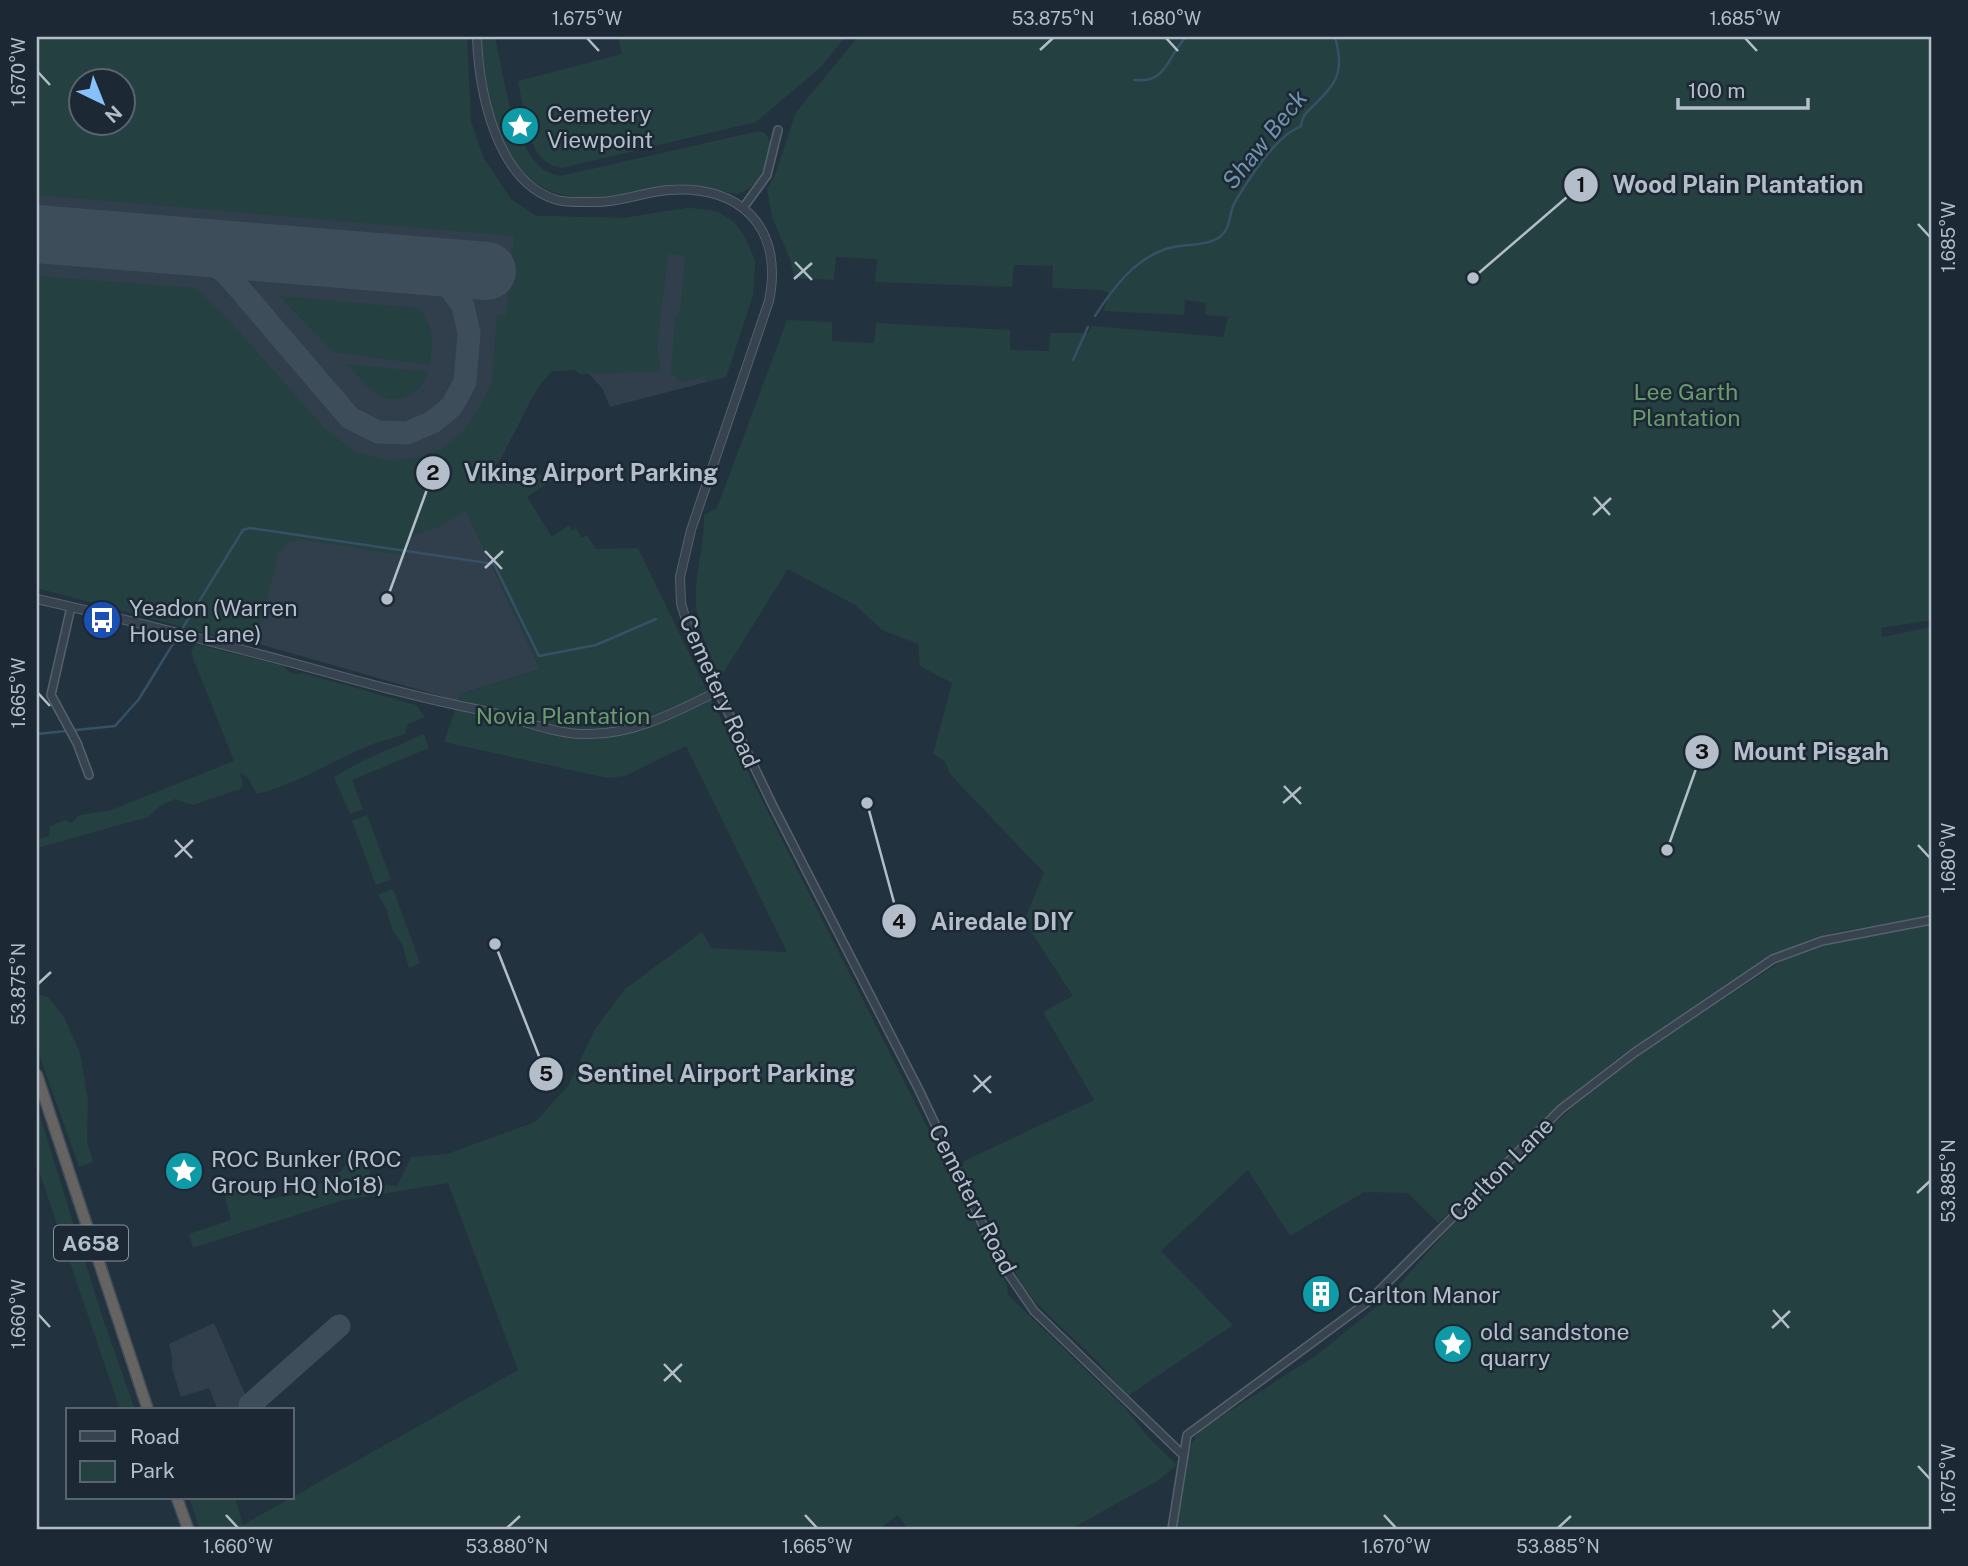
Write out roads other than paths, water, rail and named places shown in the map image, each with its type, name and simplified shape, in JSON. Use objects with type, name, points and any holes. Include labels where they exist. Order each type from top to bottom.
[{"type":"highway","name":"A658","points":[[37,1075],[147,1408]]},
{"type":"highway","points":[[178,1500],[188,1529]]},
{"type":"street","name":"Cemetery Road","points":[[477,37],[480,66],[499,145],[516,173],[541,193],[558,200],[598,202],[668,190],[714,192],[743,208],[766,237],[771,251],[773,285],[764,322],[688,539],[680,577],[681,603],[688,627],[772,804],[919,1090],[1001,1263],[1034,1311],[1182,1454]]},
{"type":"street","points":[[743,208],[767,175],[778,130]]},
{"type":"street","points":[[37,599],[554,731],[585,734],[616,732],[671,715],[718,691]]},
{"type":"street","points":[[71,607],[51,695],[77,743],[89,775]]},
{"type":"street","name":"Carlton Lane","points":[[1172,1529],[1187,1435],[1370,1300],[1561,1109],[1634,1053],[1773,959],[1822,941],[1931,920]]},
{"type":"waterway","points":[[1134,80],[1154,78],[1166,67],[1186,37]]},
{"type":"waterway","name":"Shaw Beck","points":[[1095,316],[1117,285],[1146,259],[1175,246],[1210,242],[1221,236],[1235,202],[1260,164],[1276,144],[1301,126],[1305,115],[1333,84],[1339,68],[1335,37]]},
{"type":"waterway","name":"Shaw Beck","points":[[1073,360],[1088,327]]},
{"type":"waterway","points":[[37,734],[115,726],[139,699],[243,530],[250,528],[494,564],[539,656],[596,645],[656,619]]},
{"type":"place","name":"Cemetery Viewpoint","points":[[520,126]]},
{"type":"place","name":"Wood Plain Plantation","points":[[1473,278]]},
{"type":"place","name":"Viking Airport Parking","points":[[387,599]]},
{"type":"place","name":"Yeadon (Warren House Lane)","points":[[102,620]]},
{"type":"place","name":"Airedale DIY","points":[[867,803]]},
{"type":"place","name":"Mount Pisgah","points":[[1667,850]]},
{"type":"place","name":"Sentinel Airport Parking","points":[[495,944]]},
{"type":"place","name":"ROC Bunker (ROC Group HQ No18)","points":[[184,1171]]},
{"type":"place","name":"Carlton Manor","points":[[1321,1294]]},
{"type":"place","name":"old sandstone quarry","points":[[1453,1344]]},
{"type":"park label","name":"Lee Garth Plantation","points":[[1686,404]]},
{"type":"park label","name":"Novia Plantation","points":[[563,715]]}]
